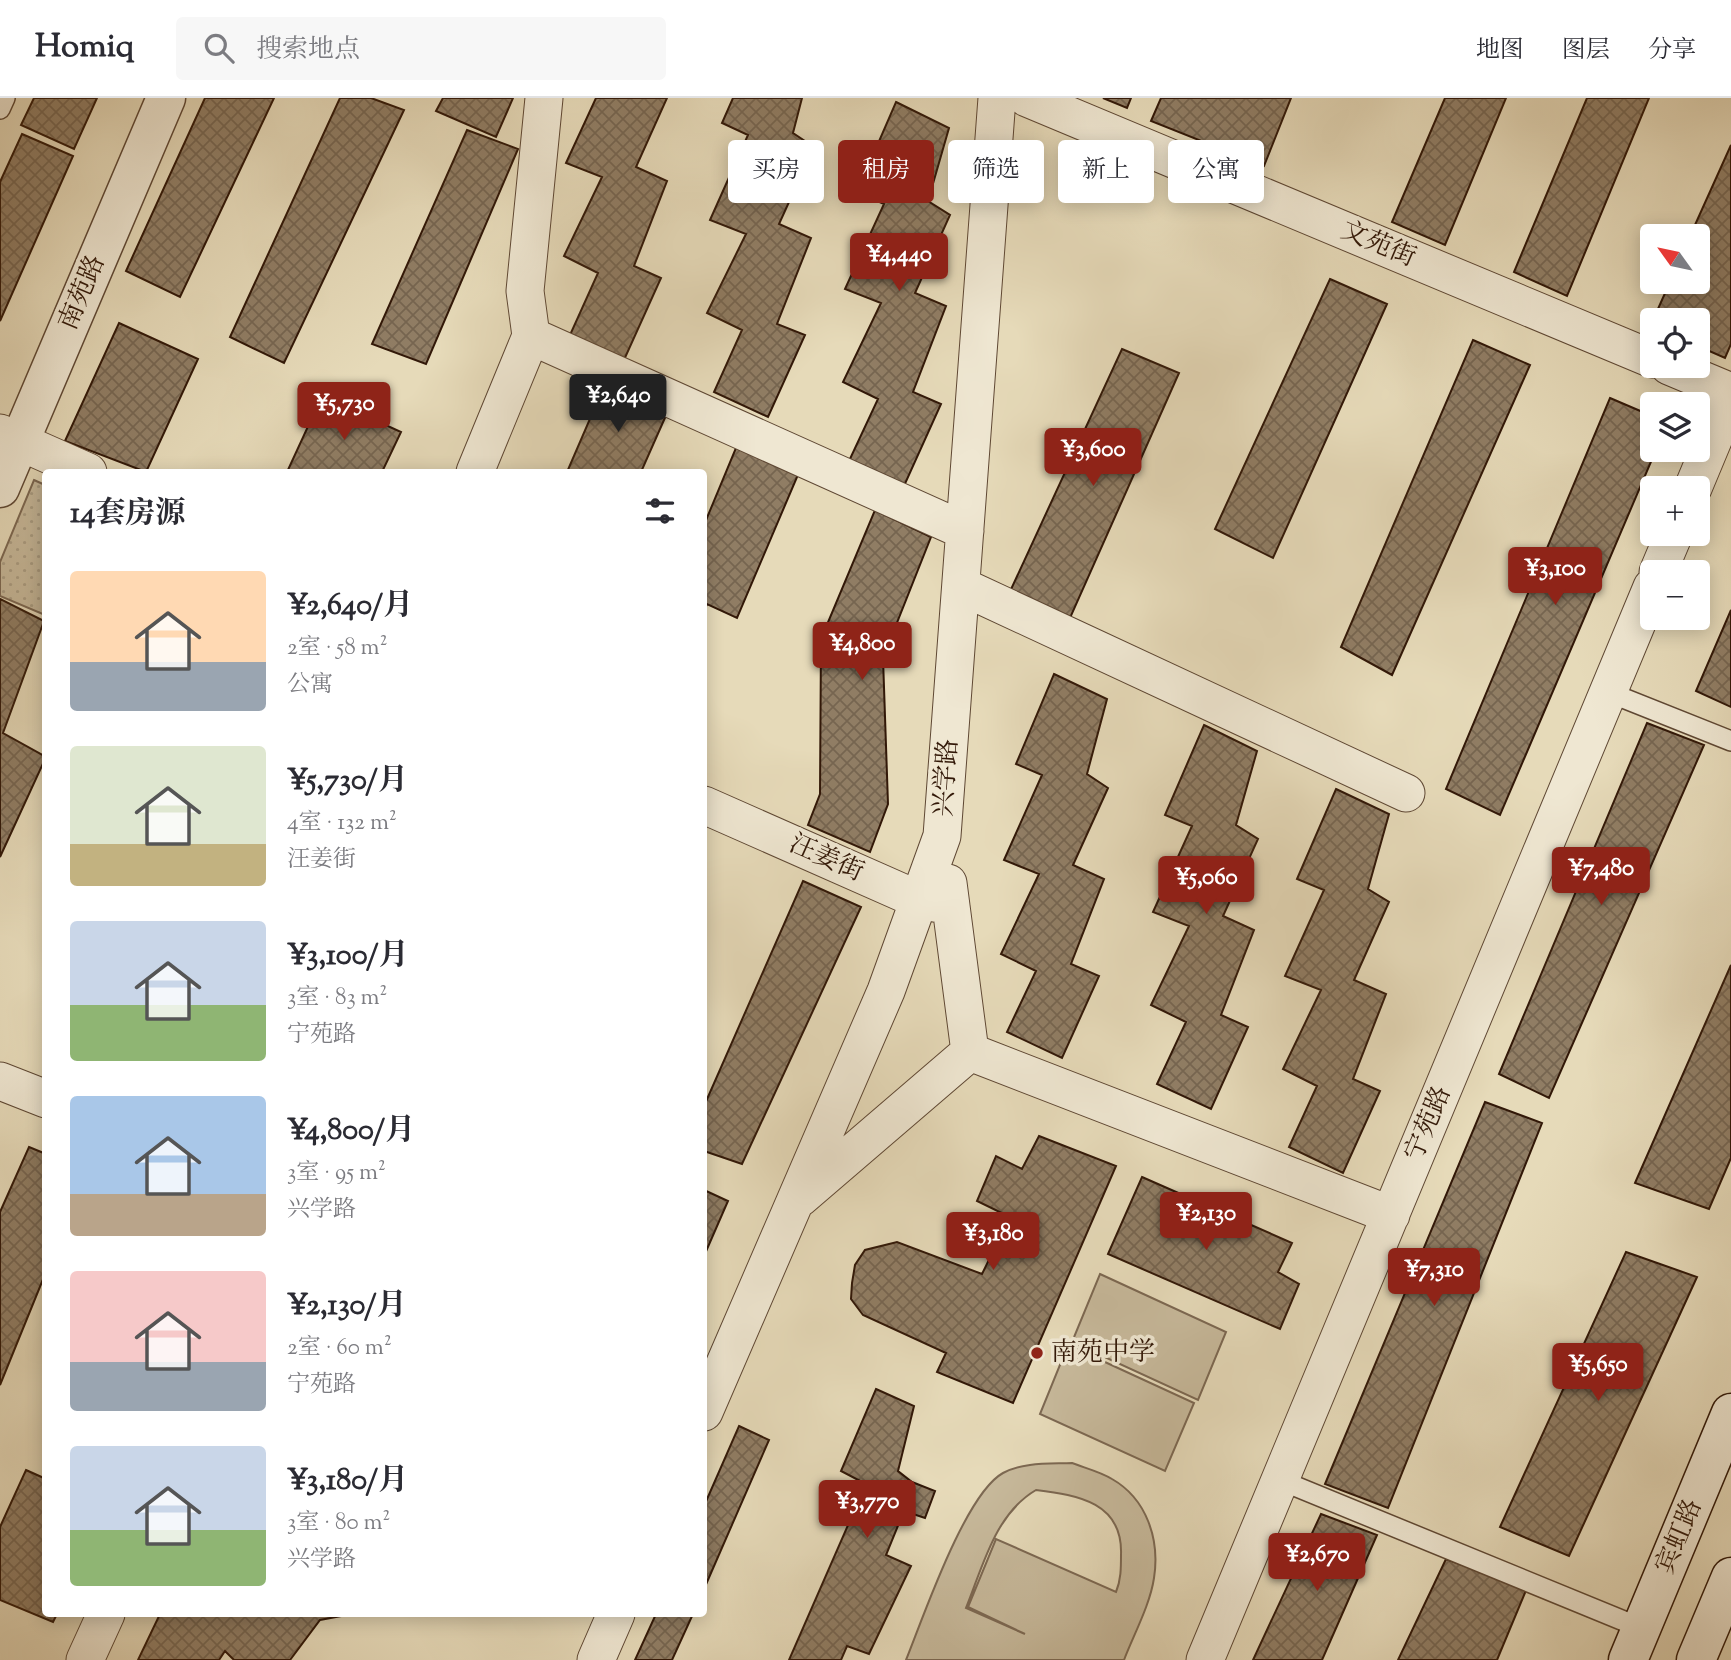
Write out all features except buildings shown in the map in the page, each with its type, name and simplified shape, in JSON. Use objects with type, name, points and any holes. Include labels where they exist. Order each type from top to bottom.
[{"type":"street","name":"南苑路","points":[[0,488],[10,438],[166,98]]},
{"type":"street","points":[[476,469],[531,336],[525,291],[544,98]]},
{"type":"street","name":"兴学路","points":[[707,1395],[711,1373],[794,1204],[886,991],[935,903],[997,98]]},
{"type":"street","name":"文苑街","points":[[1027,98],[1640,354]]},
{"type":"street","points":[[531,336],[965,531]]},
{"type":"street","points":[[1698,378],[1731,392]]},
{"type":"street","points":[[1698,476],[1731,397]]},
{"type":"street","points":[[10,438],[81,469]]},
{"type":"street","points":[[961,586],[1406,793]]},
{"type":"street","name":"宁苑路","points":[[1205,1660],[1640,616]]},
{"type":"street","name":"汪姜街","points":[[707,806],[935,903]]},
{"type":"street","points":[[935,903],[970,1052]]},
{"type":"street","points":[[970,1052],[1391,1215]]},
{"type":"street","points":[[794,1204],[970,1052]]},
{"type":"street","points":[[0,1080],[42,1097]]},
{"type":"street","name":"宾虹路","points":[[1635,1644],[1731,1413]]},
{"type":"street","points":[[1696,1660],[1731,1577]]},
{"type":"street","points":[[85,1660],[105,1617]]},
{"type":"street","points":[[596,1660],[615,1617]]},
{"type":"lane","points":[[0,109],[5,98]]},
{"type":"lane","points":[[1608,692],[1731,741]]},
{"type":"lane","points":[[1280,1480],[1635,1644]]},
{"type":"shaded area","points":[[34,480],[42,484],[42,614],[0,596],[0,562]]},
{"type":"shaded area","points":[[1100,1274],[1226,1332],[1198,1400],[1072,1342]]},
{"type":"shaded area","points":[[1068,1345],[1194,1403],[1165,1471],[1040,1414]]},
{"type":"shaded area","points":[[1072,1463],[1098,1472],[1124,1487],[1142,1509],[1153,1535],[1155,1564],[1152,1588],[1124,1660],[906,1660],[960,1530],[989,1485],[1011,1469],[1037,1464]],"holes":[[[1036,1490],[1082,1499],[1106,1513],[1115,1524],[1120,1537],[1120,1578],[1116,1592],[996,1539],[968,1607],[1025,1634],[966,1608],[1000,1527],[1022,1500]]]},
{"type":"place","name":"南苑中学","points":[[1037,1353]]}]
